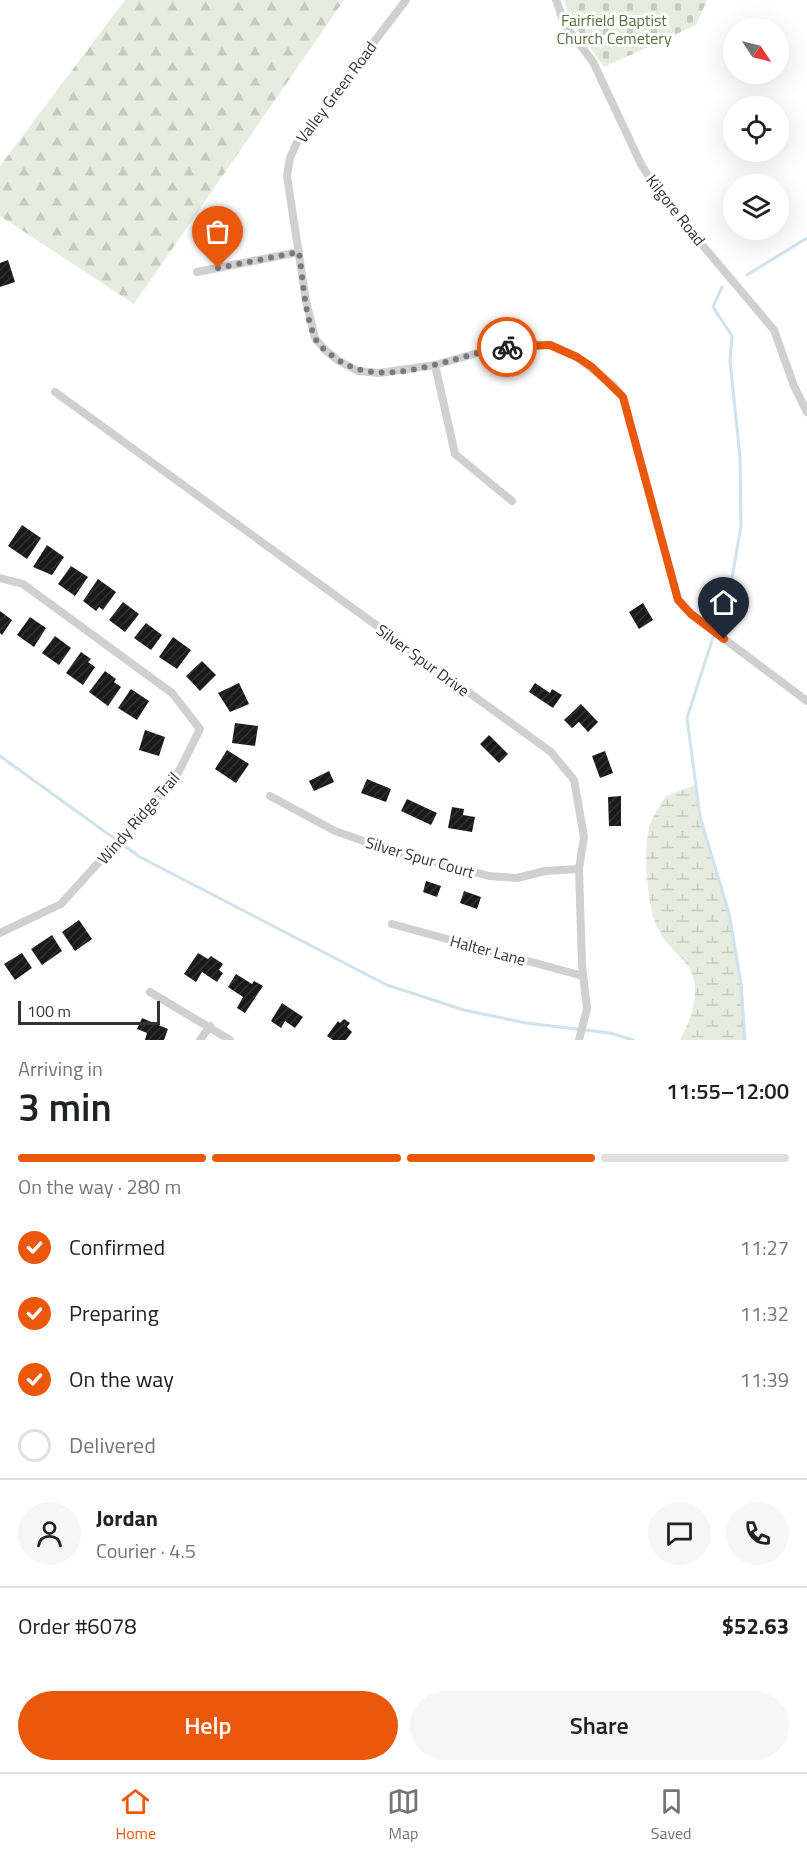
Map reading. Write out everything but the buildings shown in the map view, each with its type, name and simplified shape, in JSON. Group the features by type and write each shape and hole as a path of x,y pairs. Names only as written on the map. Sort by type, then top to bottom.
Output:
{"street":[{"name":"Valley Green Road","path":"406,0 296,144 290,158 287,176 315,338 324,350 358,371 379,373 435,365 495,348 522,344 550,345 577,357 613,385 623,397 678,600 691,614 807,701"},
{"name":"Kilgore Road","path":"556,0 565,25 593,62 641,164 661,196 774,330 794,386 807,412"},
{"path":"197,272 299,252"},
{"path":"435,365 454,454 512,501"},
{"name":"Silver Spur Drive","path":"55,392 551,752 574,780 584,837 579,869 583,976 587,1010 579,1040"},
{"name":"Windy Ridge Trail","path":"0,578 23,584 172,693 200,729 176,777 61,904 0,933"},
{"name":"Silver Spur Court","path":"270,796 335,831 392,851 489,876 517,878 544,871 579,869"},
{"name":"Halter Lane","path":"392,924 583,976"},
{"path":"150,992 230,1040"},
{"path":"200,1040 210,1026"}],"green space":[{"path":"125,0 344,0 134,304 0,216 0,166"},
{"name":"Fairfield Baptist Church Cemetery","path":"564,0 707,0 696,25 604,67 571,21"},
{"path":"695,785 736,944 745,1040 680,1040 692,1013 694,983 687,965 658,929 651,907 646,865 650,824 666,796"}],"waterway":[{"path":"747,275 807,238"},
{"path":"722,287 713,307 732,336 730,361 740,457 741,526 732,578 687,718 700,817 729,913 741,983 745,1040"},
{"path":"0,756 140,857 387,985 464,1010 526,1023 610,1033 633,1040"}],"way so far":[{"path":"218,268 299,252 306,301 315,338 324,350 358,371 379,373 435,365 495,348 507,347"}],"route":[{"path":"507,347 522,344 550,345 577,357 592,367 623,397 678,600 691,614 724,639"}]}
